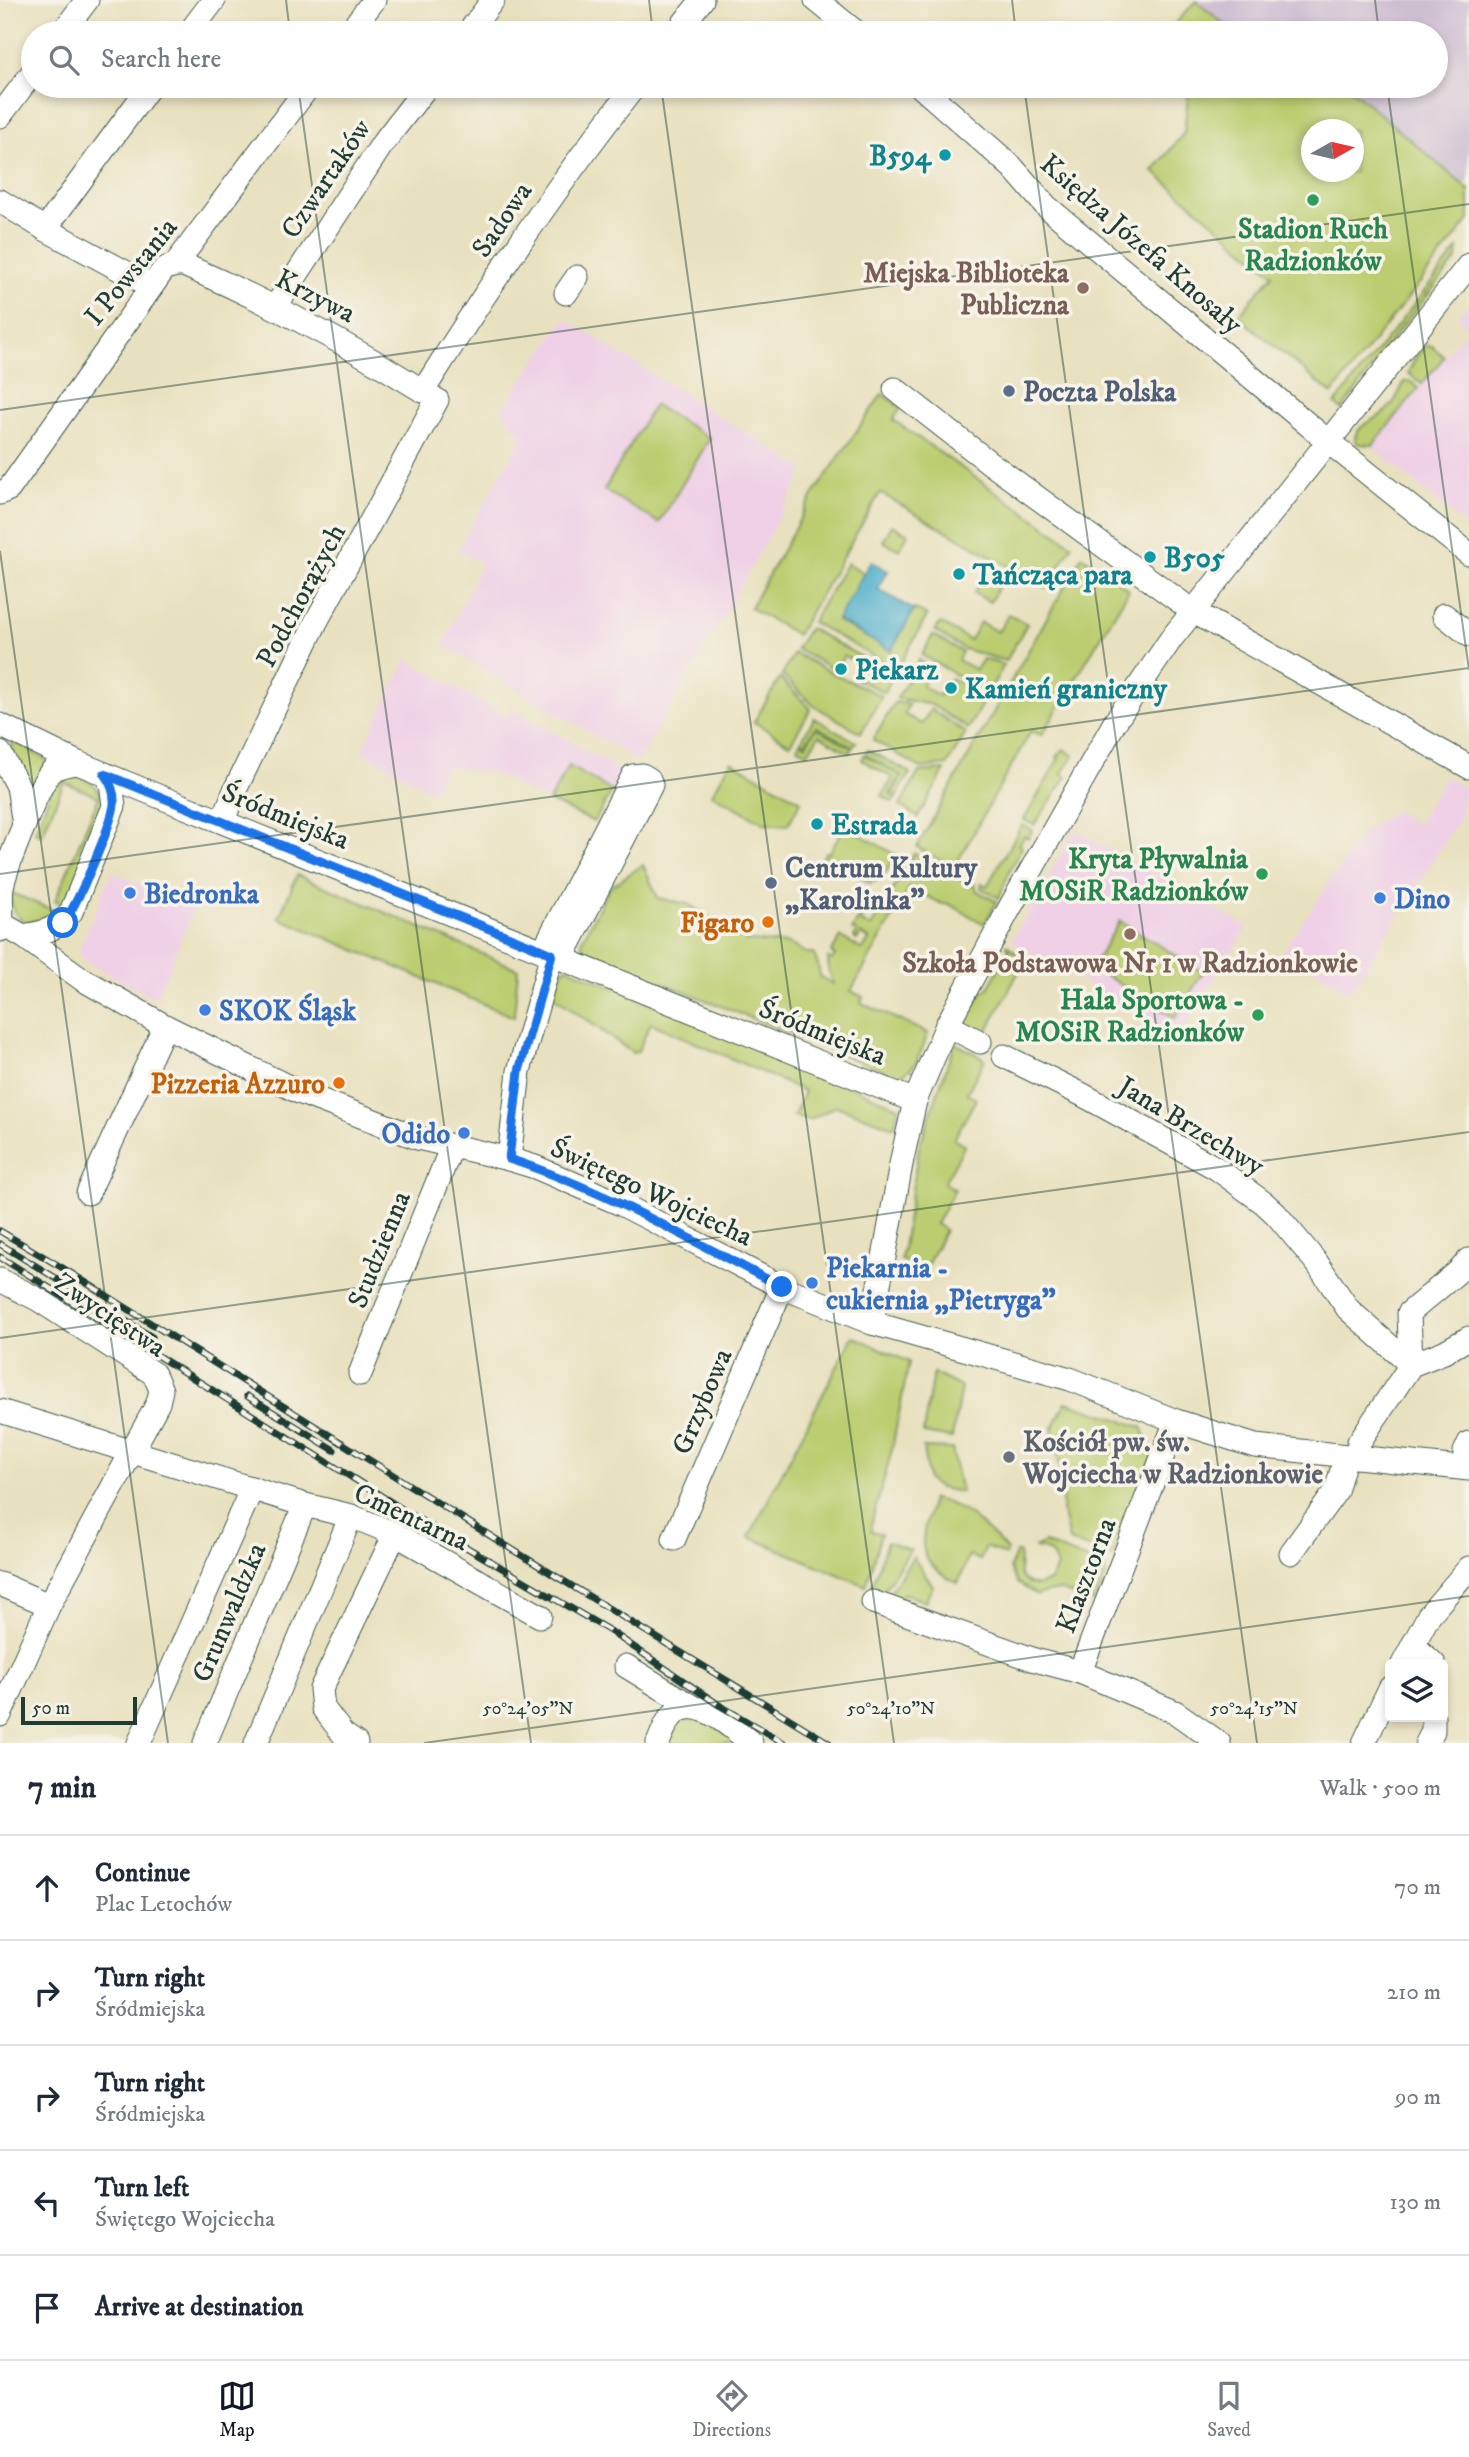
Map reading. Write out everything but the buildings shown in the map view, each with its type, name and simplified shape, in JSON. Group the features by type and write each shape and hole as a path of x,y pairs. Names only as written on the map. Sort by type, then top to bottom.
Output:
{"street":[{"path":"71,21 87,0"},
{"path":"198,21 214,0"},
{"path":"358,21 374,0"},
{"path":"477,21 493,0"},
{"path":"685,21 702,0"},
{"path":"816,0 841,21"},
{"path":"0,116 21,88"},
{"path":"45,229 141,98"},
{"name":"I Powstania","path":"0,493 9,489 151,286 164,269 175,265 300,98"},
{"name":"Czwartaków","path":"276,306 383,143 418,98"},
{"name":"Sadowa","path":"430,395 514,250 626,98"},
{"name":"Księdza Józefa Knosały","path":"934,98 1012,167 1046,206 1469,554"},
{"path":"0,201 45,229 151,286"},
{"name":"Krzywa","path":"175,265 184,265 276,306 354,348 430,395"},
{"path":"872,1323 915,1101 947,1025 1008,911 1115,722 1171,639 1469,265"},
{"path":"895,389 990,463 1194,612 1469,767"},
{"name":"Podchorążych","path":"223,821 240,779 316,622 430,395"},
{"path":"1444,615 1469,635"},
{"name":"Śródmiejska","path":"0,725 104,774 915,1101"},
{"path":"0,753 18,786 24,825"},
{"path":"1,926 2,885 24,825 52,771 64,765 78,763"},
{"path":"23,936 50,930 63,923 71,912 114,806 111,783 104,774"},
{"path":"509,1159 519,1071 553,954 633,776 642,775 649,779 651,785 553,954"},
{"name":"Świętego Wojciecha","path":"1,926 23,936 82,979 165,1026 299,1091 418,1138 535,1167 621,1204 782,1287 872,1323 1070,1379 1176,1422 1255,1446 1466,1469"},
{"path":"947,1025 980,1042"},
{"path":"88,1193 165,1026"},
{"name":"Jana Brzechwy","path":"1004,1056 1083,1095 1216,1168 1264,1203 1317,1263 1348,1309 1411,1365"},
{"name":"Studzienna","path":"360,1374 452,1146"},
{"path":"1411,1365 1409,1313 1469,1260"},
{"name":"Zwycięstwa","path":"0,1280 39,1300 154,1374 160,1390 158,1403 133,1451"},
{"name":"Grzybowa","path":"674,1539 782,1287"},
{"path":"1291,1553 1336,1491 1359,1442 1411,1365 1444,1352 1469,1338"},
{"name":"Cmentarna","path":"0,1411 305,1505 351,1516 395,1534 540,1616"},
{"name":"Klasztorna","path":"1080,1672 1176,1422"},
{"path":"1466,1469 1465,1452 1469,1443"},
{"path":"0,1715 49,1605 133,1451"},
{"path":"139,1743 252,1488"},
{"name":"Grunwaldzka","path":"205,1743 305,1505"},
{"path":"256,1743 351,1516"},
{"path":"356,1743 343,1734 323,1708 321,1689 395,1534"},
{"path":"1408,1655 1429,1615 1469,1568"},
{"path":"0,1584 49,1605"},
{"path":"873,1602 1035,1660 1080,1672 1175,1712 1219,1743"},
{"path":"626,1666 751,1743"},
{"path":"1364,1743 1385,1699"},
{"path":"657,1743 674,1713 696,1708"},
{"path":"1427,1743 1433,1731 1433,1722"}],"shaded area":[{"path":"1197,0 1469,0 1469,180 1464,185 1361,98 1448,98 1448,21 1221,21"},
{"path":"1469,303 1469,529 1371,446 1468,328 1457,317"},
{"path":"565,319 805,470 734,598 638,761 443,645 481,564 458,549 522,438 502,409"},
{"path":"407,659 507,717 512,709 623,772 594,822 490,772 445,766 433,792 361,751"},
{"path":"1445,776 1465,789 1461,816 1350,992 1283,950 1366,829 1395,811 1417,824"},
{"name":"Szkoła Podstawowa Nr 1 w Radzionkowie","path":"1075,830 1248,927 1178,1037 1011,941"},
{"path":"112,872 194,908 156,999 81,957 80,946"}],"green space":[{"path":"1196,1 1220,21 1177,21"},
{"name":"Stadion Ruch Radzionków","path":"1188,98 1361,98 1469,190 1469,220 1332,394 1238,316 1273,274 1153,171 1184,133"},
{"path":"1458,249 1457,259 1396,334 1342,410 1335,404"},
{"path":"1427,345 1444,357 1422,384 1408,373 1417,355"},
{"path":"1410,381 1419,388 1373,445 1355,441 1358,431 1386,411 1395,401 1404,382"},
{"path":"882,394 901,408 893,420 1072,545 1047,588 880,493 797,635 750,608 814,494"},
{"path":"654,405 710,438 659,523 604,490"},
{"path":"892,525 908,534 899,550 883,541"},
{"path":"1082,556 1129,590 1042,735 1031,731 954,868 917,847"},
{"path":"847,563 864,573 837,621 891,651 915,609 927,616 897,670 812,622"},
{"path":"983,577 999,586 990,602 974,593"},
{"path":"1009,614 1027,624 1006,661 964,649 935,631 940,623 970,640 980,622 998,632"},
{"path":"809,628 894,675 884,692 856,679 862,666 844,656 835,670 796,649"},
{"path":"933,635 962,652 958,660 976,670 983,659 1004,665 988,693 922,655"},
{"path":"794,653 882,696 861,733 813,705 782,675"},
{"path":"919,660 932,668 922,686 939,696 951,678 985,698 968,729 932,705 897,698"},
{"path":"780,678 811,709 790,744 754,722"},
{"path":"895,702 909,704 904,714 922,724 931,709 966,733 947,765 921,768 873,740"},
{"path":"814,718 856,742 853,747 816,726 805,743 801,741"},
{"path":"816,728 852,748 849,753 819,735 808,753 797,747 800,742 806,745"},
{"path":"17,743 49,761 31,789 9,752 13,744"},
{"path":"1064,749 1074,756 1062,773 1067,777 1034,825 1024,820 1059,758 1057,757"},
{"path":"868,750 910,773 897,796 892,793 902,776 865,754"},
{"path":"864,755 901,776 890,794 896,798 893,802 882,796 893,778 862,760"},
{"path":"731,761 801,801 788,825 764,823 712,794"},
{"path":"569,766 612,791 594,822 549,801"},
{"path":"945,770 918,817 900,806 919,772"},
{"path":"63,775 92,783 100,793 106,809 66,905 55,901 99,797 64,782 42,835 35,832 52,788"},
{"path":"1022,825 1032,830 1028,838 1024,836 1019,845 1022,847 999,898 981,888 982,883 987,886"},
{"path":"845,826 896,855 879,879 870,883 823,857 826,852 829,853"},
{"path":"914,853 973,886 975,884 977,891 997,902 984,924 949,904 942,904 910,887 851,991 863,997 861,1003 928,1033 914,1066 903,1074 896,1076 583,951 582,940 610,887 643,865 658,898 688,904 747,941 789,944 806,953 813,953 820,977 834,984 828,969 828,958 832,960 835,955 831,953 841,937 863,950 869,939 861,934 857,940 854,938 857,932 852,930 865,908 869,906 861,922 871,927"},
{"path":"297,875 518,969 514,1017 279,918"},
{"path":"9,892 60,913 41,920 26,921 15,913"},
{"path":"1120,921 1203,972 1175,1018 1092,967"},
{"path":"1007,945 1025,960 984,1037 964,1025 982,991 987,990 1009,951"},
{"path":"566,967 899,1107 894,1127 836,1106 810,1120 794,1116 804,1091 651,1023 638,1051 633,1053 556,998 553,994 555,986"},
{"path":"955,1043 985,1059 967,1093 976,1099 954,1139 965,1145 944,1183 955,1189 936,1224 945,1230 926,1267 901,1260 919,1147"},
{"path":"853,1336 909,1362 891,1454 871,1525 871,1531 881,1534 866,1586 749,1537"},
{"path":"933,1373 961,1387 952,1438 923,1433"},
{"path":"1066,1402 1142,1427 1154,1454 1112,1557 1069,1541 1062,1509 1063,1480 1052,1430"},
{"path":"923,1448 952,1449 961,1492 939,1488 928,1480"},
{"path":"932,1499 944,1501 974,1518 1007,1550 1005,1555 986,1547 980,1560 969,1556 958,1583 943,1575 927,1558 924,1548 923,1538"},
{"path":"887,1542 910,1550 882,1593 871,1588"},
{"path":"1044,1543 1104,1566 1106,1576 1094,1602 1058,1590 1037,1595 1017,1583 1010,1568 1016,1552 1020,1553 1019,1570 1025,1581 1037,1586 1050,1581 1057,1567 1054,1559 1046,1551 1034,1548"},
{"path":"913,1557 933,1586 925,1602 904,1593 900,1600 888,1595"},
{"path":"696,1711 738,1743 666,1743 675,1721"}],"water":[{"path":"871,561 888,571 878,589 914,610 891,651 837,620"}],"railway":[{"path":"0,1231 829,1743"},
{"path":"0,1244 152,1337"},
{"path":"0,1257 418,1519 610,1631 719,1705 784,1743"},
{"path":"247,1396 334,1450"}],"place":[{"name":"B594","path":"945,155"},
{"name":"Stadion Ruch Radzionków","path":"1313,200"},
{"name":"Miejska Biblioteka Publiczna","path":"1083,288"},
{"name":"Poczta Polska","path":"1009,391"},
{"name":"B505","path":"1150,557"},
{"name":"Tańcząca para","path":"959,574"},
{"name":"Piekarz","path":"841,669"},
{"name":"Kamień graniczny","path":"951,688"},
{"name":"Estrada","path":"817,824"},
{"name":"Kryta Pływalnia MOSiR Radzionków","path":"1262,874"},
{"name":"Centrum Kultury „Karolinka”","path":"771,883"},
{"name":"Biedronka","path":"130,893"},
{"name":"Dino","path":"1380,898"},
{"name":"Figaro","path":"768,922"},
{"name":"Szkoła Podstawowa Nr 1 w Radzionkowie","path":"1130,934"},
{"name":"SKOK Śląsk","path":"205,1010"},
{"name":"Hala Sportowa - MOSiR Radzionków","path":"1258,1015"},
{"name":"Pizzeria Azzuro","path":"339,1083"},
{"name":"Odido","path":"464,1133"},
{"name":"Piekarnia - cukiernia „Pietryga”","path":"812,1283"},
{"name":"Kościół pw. św. Wojciecha w Radzionkowie","path":"1009,1457"}],"route":[{"path":"63,923 75,904 114,806 111,783 104,774 552,954 519,1071 509,1159 535,1167 621,1204 782,1287"}]}
